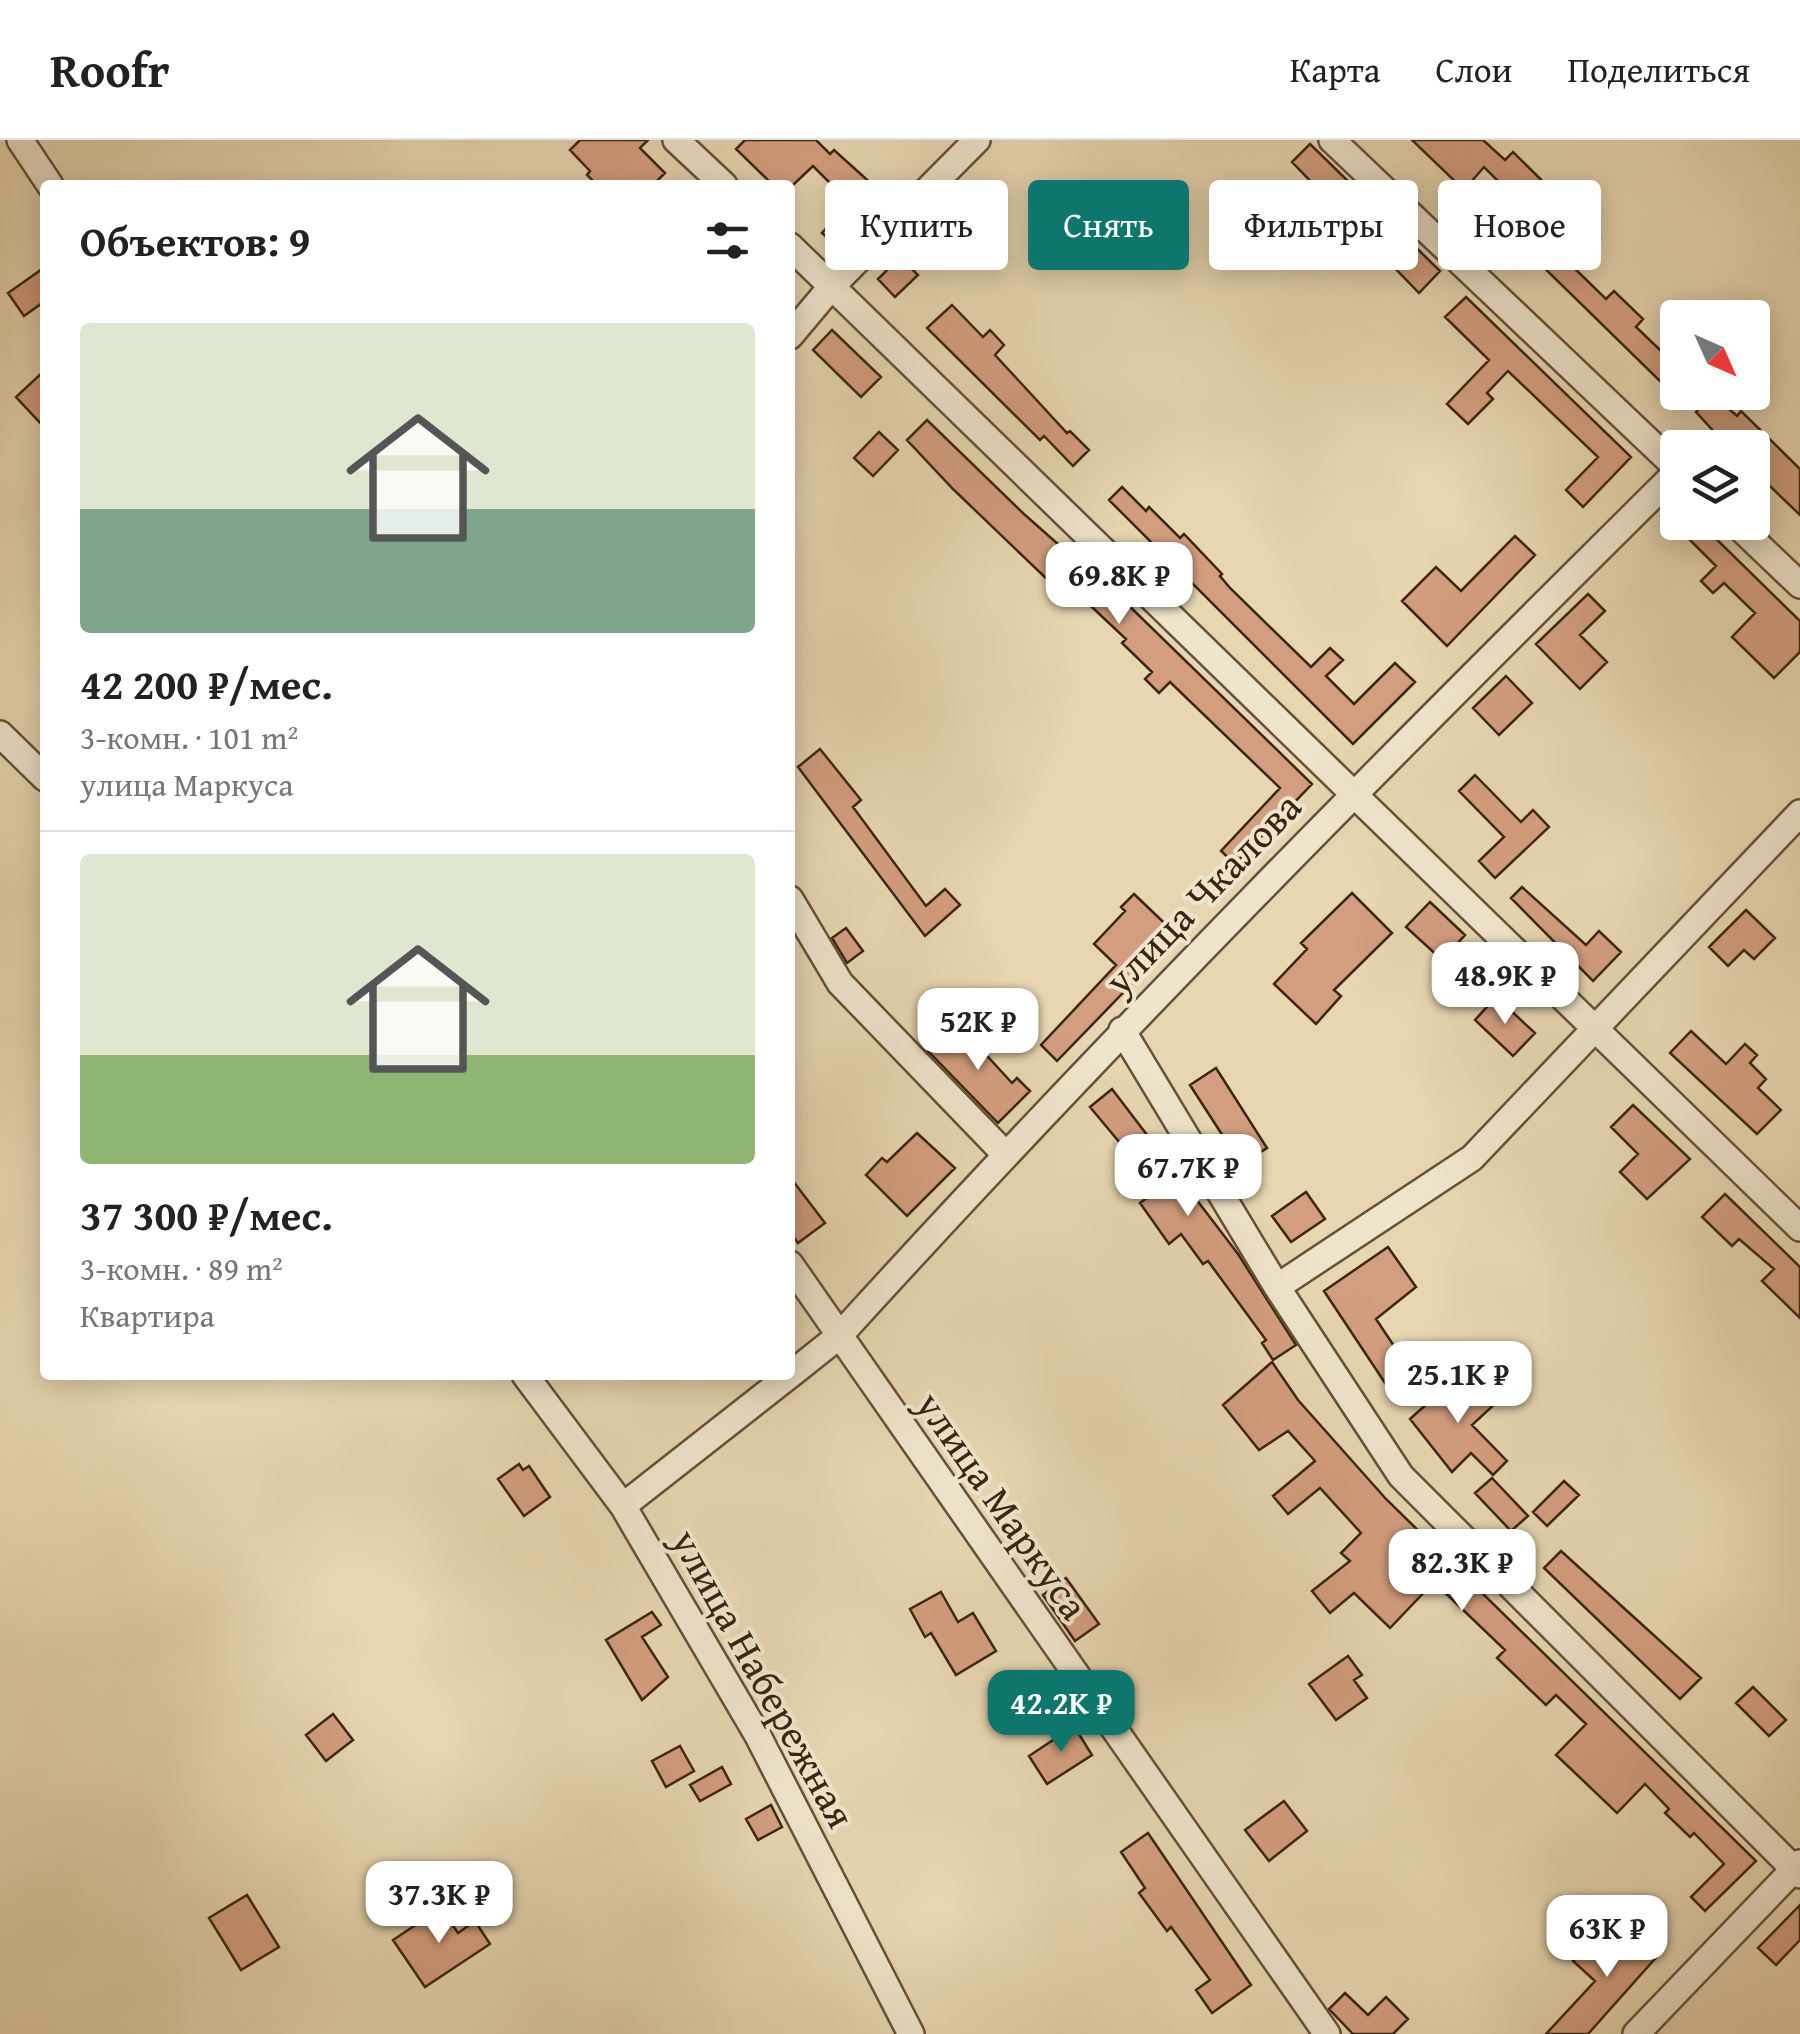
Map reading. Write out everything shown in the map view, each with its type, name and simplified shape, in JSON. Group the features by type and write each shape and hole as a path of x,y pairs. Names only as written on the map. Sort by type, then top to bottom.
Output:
{"street":[{"path":"20,140 47,180"},
{"path":"676,140 719,180"},
{"path":"795,330 832,286 977,140"},
{"path":"1332,140 1660,453"},
{"path":"795,251 1800,1228"},
{"name":"улица Чкалова","path":"795,1371 840,1336 1005,1154 1350,794 1660,488"},
{"path":"1753,540 1800,586"},
{"path":"0,734 40,773"},
{"path":"1277,1287 1472,1158 1800,813"},
{"path":"795,907 840,983 1005,1154"},
{"path":"1122,1030 1277,1287 1401,1476 1798,1869 1636,2034"},
{"name":"улица Маркуса","path":"795,1271 1327,2034"},
{"name":"улица Набережная","path":"529,1380 622,1506 758,1736 911,2034"},
{"name":"улица Чкалова","path":"622,1506 784,1380"}],"building":[{"path":"580,140 648,140 640,148 665,173 658,180 592,180 587,175 590,171 570,150"},
{"path":"745,140 816,140 830,154 834,150 867,180 827,180 813,166 795,183 795,180 768,180 736,149"},
{"path":"1412,140 1483,140 1505,160 1513,152 1541,180 1497,180 1484,167 1473,180 1454,180"},
{"path":"1310,144 1347,180 1309,180 1292,162"},
{"path":"1418,250 1440,271 1419,293 1397,270 1418,270"},
{"path":"887,270 913,270 918,275 895,297 878,279"},
{"path":"1546,270 1576,270 1606,299 1614,291 1643,319 1636,327 1660,350 1660,381"},
{"path":"40,271 40,305 24,316 8,293"},
{"path":"1466,297 1631,457 1583,507 1566,490 1598,457 1508,371 1487,393 1493,399 1468,424 1447,404 1489,360 1445,317"},
{"path":"952,305 983,337 990,330 1004,345 995,355 1067,433 1070,431 1089,450 1073,466 1044,436 1040,440 927,328"},
{"path":"832,330 881,377 861,397 813,350"},
{"path":"40,375 40,423 16,397"},
{"path":"1730,410 1737,416 1741,411 1760,430 1712,430 1696,412"},
{"path":"927,420 1024,514 1077,561 1080,558 1312,784 1235,864 1221,851 1280,788 1170,682 1159,693 1145,679 1152,672 1122,643 1126,639 1059,576 1052,584 953,489 907,440"},
{"path":"879,432 898,450 873,476 854,458"},
{"path":"1770,440 1800,469 1800,515 1770,486"},
{"path":"1122,487 1180,538 1184,534 1230,588 1311,667 1330,648 1343,660 1326,676 1354,704 1395,663 1415,682 1353,744 1109,500"},
{"path":"1515,536 1535,555 1447,646 1402,601 1436,567 1461,591"},
{"path":"1690,540 1717,540 1800,621 1800,652 1774,678 1732,637 1755,613 1724,583 1713,593 1701,581 1716,566"},
{"path":"1588,594 1605,611 1580,635 1607,662 1580,689 1536,644"},
{"path":"1506,676 1532,703 1499,735 1473,708"},
{"path":"820,749 861,800 853,807 926,906 945,889 960,905 925,936 798,767"},
{"path":"1475,775 1521,822 1533,810 1549,827 1495,878 1479,861 1504,837 1459,791"},
{"path":"1522,887 1586,945 1599,931 1621,952 1593,981 1511,898"},
{"path":"1352,893 1392,933 1334,990 1341,996 1316,1024 1274,984 1307,949 1301,943"},
{"path":"1134,894 1178,936 1057,1061 1041,1045 1116,965 1094,944 1125,911 1121,907"},
{"path":"1430,902 1465,935 1442,960 1406,927"},
{"path":"1746,910 1775,938 1754,959 1744,950 1728,966 1709,947"},
{"path":"846,928 863,951 847,963 832,938"},
{"path":"1496,997 1535,1033 1513,1056 1475,1020"},
{"path":"956,1022 1012,1083 1017,1078 1030,1091 998,1123 928,1051"},
{"path":"1691,1031 1726,1064 1745,1044 1757,1055 1750,1063 1766,1079 1758,1088 1781,1110 1757,1134 1670,1053"},
{"path":"1216,1068 1267,1148 1241,1164 1190,1085"},
{"path":"1112,1089 1238,1254 1296,1345 1273,1360 1262,1343 1266,1340 1208,1261 1203,1264 1181,1234 1169,1244 1140,1203 1148,1197 1116,1156 1125,1149 1090,1107"},
{"path":"1633,1105 1690,1159 1647,1199 1620,1172 1638,1154 1611,1127"},
{"path":"917,1133 955,1168 907,1216 866,1175 882,1158 887,1162"},
{"path":"795,1184 825,1223 798,1243 795,1239"},
{"path":"1306,1192 1325,1219 1291,1242 1272,1216"},
{"path":"1725,1194 1800,1267 1800,1318 1762,1281 1774,1269 1739,1239 1732,1246 1702,1217"},
{"path":"1388,1247 1416,1287 1376,1319 1414,1376 1391,1392 1324,1291"},
{"path":"1272,1362 1298,1400 1386,1499 1756,1861 1705,1911 1691,1897 1724,1864 1694,1833 1690,1837 1665,1813 1669,1809 1645,1784 1617,1813 1556,1755 1586,1724 1556,1695 1546,1705 1497,1658 1505,1650 1434,1582 1390,1628 1354,1593 1330,1613 1312,1591 1350,1561 1341,1553 1361,1533 1320,1488 1288,1514 1273,1496 1315,1461 1288,1431 1259,1450 1223,1405"},
{"path":"1458,1376 1473,1394 1483,1385 1497,1402 1472,1425 1507,1461 1493,1475 1471,1453 1452,1472 1410,1419"},
{"path":"519,1464 523,1470 529,1466 550,1497 524,1516 498,1479"},
{"path":"1492,1478 1528,1516 1511,1531 1475,1493"},
{"path":"1564,1481 1579,1495 1547,1526 1533,1512"},
{"path":"1561,1551 1701,1678 1680,1699 1544,1568"},
{"path":"1066,1578 1099,1624 1075,1641 1043,1595"},
{"path":"941,1592 958,1622 973,1613 996,1651 956,1675 931,1633 925,1637 910,1609"},
{"path":"652,1612 661,1625 642,1637 668,1677 642,1700 606,1640"},
{"path":"1348,1656 1362,1675 1354,1680 1367,1698 1336,1720 1309,1684"},
{"path":"1753,1687 1786,1720 1769,1736 1736,1703"},
{"path":"333,1714 353,1740 326,1761 306,1735"},
{"path":"1074,1726 1092,1755 1047,1784 1029,1756"},
{"path":"680,1746 694,1771 666,1787 652,1761"},
{"path":"722,1767 731,1784 700,1801 690,1785"},
{"path":"1284,1801 1307,1831 1269,1861 1245,1830"},
{"path":"771,1805 782,1827 758,1840 746,1819"},
{"path":"1148,1833 1251,1985 1212,2013 1196,1990 1210,1980 1171,1927 1167,1931 1139,1893 1145,1888 1121,1852"},
{"path":"247,1895 279,1947 241,1970 209,1918"},
{"path":"1800,1905 1800,1940 1776,1965 1758,1948"},
{"path":"441,1908 458,1933 475,1921 490,1944 425,1987 393,1940"},
{"path":"1628,1923 1660,1953 1588,2034 1546,2034 1595,1981 1573,1961 1588,1946 1598,1955"},
{"path":"1345,1993 1368,2015 1386,1997 1408,2019 1393,2034 1353,2034 1329,2009"}]}
